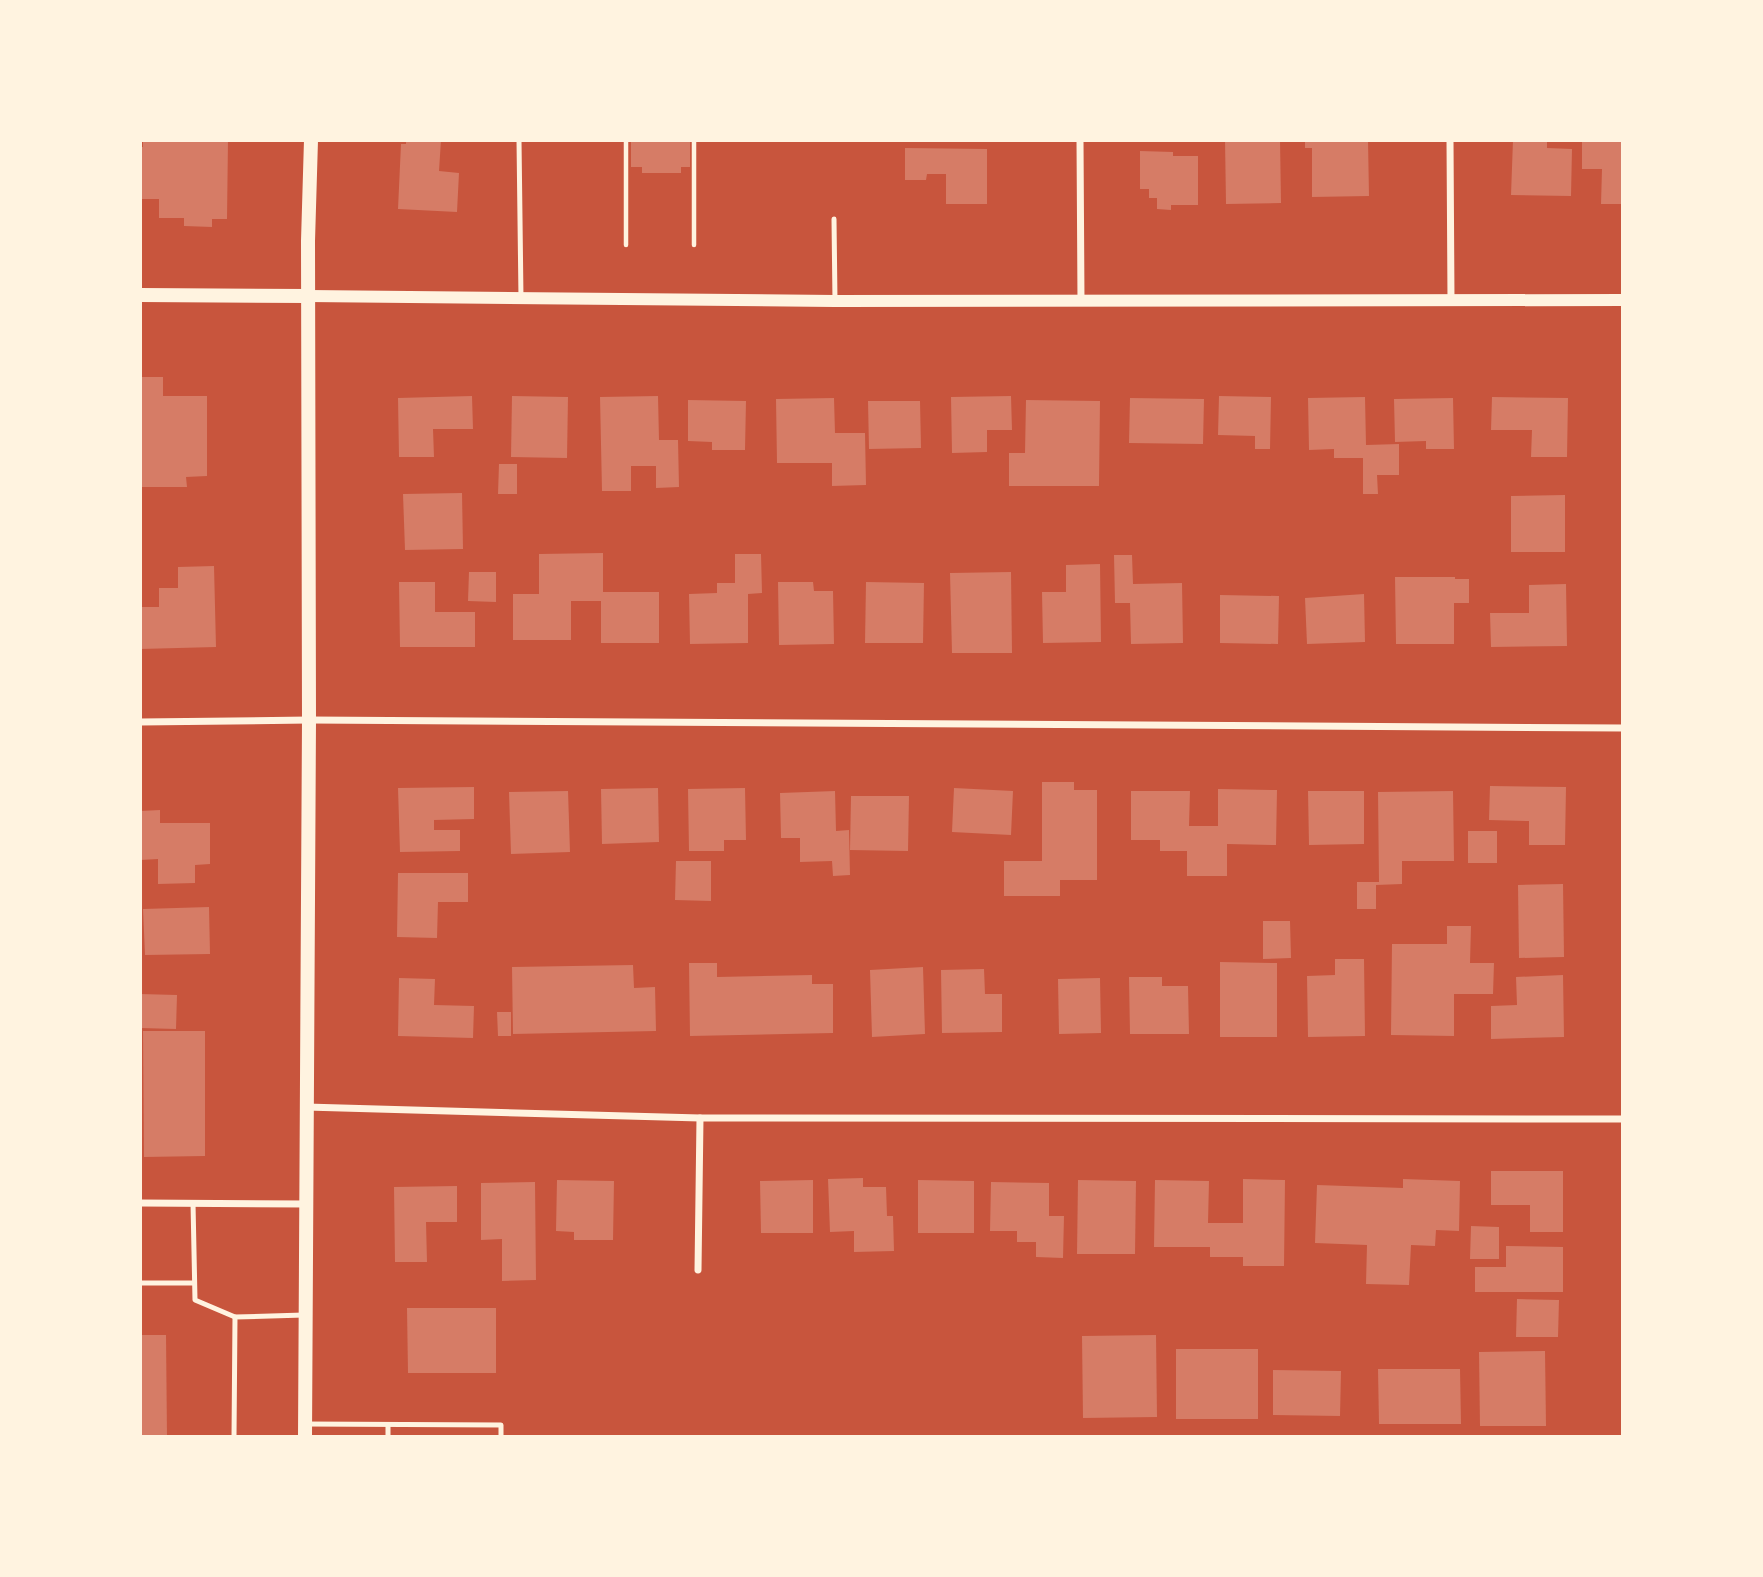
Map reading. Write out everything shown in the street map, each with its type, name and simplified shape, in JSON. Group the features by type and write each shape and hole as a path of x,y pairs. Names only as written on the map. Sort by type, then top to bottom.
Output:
{"main road":[{"path":"305,1430 311,140"},
{"path":"140,295 309,296"}],"street":[{"path":"1080,140 1081,301"},
{"path":"1450,140 1451,300"},
{"path":"309,296 835,301 1623,300"},
{"path":"140,722 309,720 1623,728"},
{"path":"305,1107 700,1118 1623,1119"},
{"path":"698,1270 700,1118"},
{"path":"140,1203 306,1204"}],"lane":[{"path":"519,140 521,299"},
{"path":"834,219 835,301"},
{"path":"193,1203 195,1300 234,1317 306,1315"},
{"path":"140,1283 194,1283"},
{"path":"233,1437 234,1317"},
{"path":"305,1430 388,1425 501,1425 500,1437"},
{"path":"388,1425 388,1437"}],"path":[{"path":"626,140 626,245"},
{"path":"694,140 694,245"}],"building":[{"path":"143,140 228,140 227,219 212,219 212,227 184,226 184,218 159,218 159,199 140,199 140,147 143,147"},
{"path":"406,140 441,140 439,171 459,173 457,212 398,209 401,144 406,144"},
{"path":"631,140 690,140 690,167 681,167 681,173 642,173 642,167 631,167"},
{"path":"1225,140 1280,140 1281,203 1226,204"},
{"path":"1305,140 1368,140 1369,196 1312,197 1312,148 1305,148"},
{"path":"1513,140 1547,140 1547,148 1572,149 1571,196 1511,195"},
{"path":"1582,140 1623,142 1623,204 1601,204 1602,169 1582,169"},
{"path":"905,148 987,149 987,204 946,204 946,174 927,174 926,180 905,180"},
{"path":"1140,151 1173,152 1173,156 1198,156 1198,205 1171,205 1171,210 1157,209 1157,198 1149,198 1149,189 1140,189"},
{"path":"140,377 163,377 163,396 207,396 207,476 186,477 187,487 142,487"},
{"path":"472,396 473,429 433,429 434,457 399,457 398,398"},
{"path":"512,396 568,397 567,458 511,457"},
{"path":"658,396 659,440 678,440 679,487 656,488 656,466 631,466 631,491 602,491 600,397"},
{"path":"1011,396 1012,430 987,430 987,452 952,453 951,397"},
{"path":"1219,396 1271,397 1270,449 1255,449 1255,436 1218,435"},
{"path":"1365,397 1366,445 1399,444 1399,475 1377,475 1378,494 1363,494 1363,458 1334,458 1334,449 1309,450 1308,398"},
{"path":"1492,397 1568,398 1567,457 1531,457 1532,430 1491,430"},
{"path":"834,398 835,433 865,433 866,485 832,486 832,463 777,463 776,399"},
{"path":"1130,398 1204,399 1203,444 1129,443"},
{"path":"1453,398 1454,449 1426,449 1426,441 1395,442 1394,399"},
{"path":"688,400 746,401 745,450 712,450 712,442 688,441"},
{"path":"1026,400 1100,401 1099,486 1009,486 1009,453 1025,453"},
{"path":"868,401 920,401 921,448 869,449"},
{"path":"499,464 517,464 517,494 498,494"},
{"path":"462,493 463,549 405,550 403,494"},
{"path":"1565,495 1565,552 1511,552 1511,496"},
{"path":"603,553 603,592 659,592 659,643 601,643 601,601 571,601 571,640 513,640 513,594 539,594 539,554"},
{"path":"735,554 761,554 762,593 748,594 748,643 690,644 689,594 717,593 717,583 735,583"},
{"path":"1114,555 1132,555 1133,584 1182,583 1183,643 1131,644 1130,603 1115,603"},
{"path":"1100,564 1101,642 1043,643 1042,592 1066,592 1066,565"},
{"path":"214,566 216,647 140,649 140,607 159,607 159,588 178,588 178,567"},
{"path":"469,572 496,572 496,602 468,601"},
{"path":"1011,572 1012,653 952,653 950,573"},
{"path":"1395,577 1469,579 1469,603 1454,603 1454,644 1396,644"},
{"path":"399,582 435,582 435,612 475,612 475,647 400,647"},
{"path":"778,582 813,582 814,591 833,591 834,644 779,645"},
{"path":"866,582 924,583 923,643 865,643"},
{"path":"1566,584 1567,646 1491,647 1490,613 1529,613 1529,585"},
{"path":"1364,594 1365,642 1307,644 1305,598"},
{"path":"1220,595 1279,596 1278,644 1220,643"},
{"path":"1042,782 1074,782 1074,790 1097,790 1097,880 1060,880 1060,896 1004,896 1004,861 1042,861"},
{"path":"1490,786 1566,787 1565,845 1529,845 1529,821 1489,820"},
{"path":"474,787 474,819 434,820 434,830 460,830 460,851 400,852 398,788"},
{"path":"658,788 659,842 602,844 601,789"},
{"path":"745,788 746,840 724,840 724,851 689,851 688,789"},
{"path":"954,788 1013,791 1011,835 952,832"},
{"path":"1218,789 1277,790 1276,845 1227,844 1227,876 1187,876 1187,851 1160,851 1160,840 1131,840 1131,791 1190,791 1189,826 1218,826"},
{"path":"568,791 570,852 511,854 509,792"},
{"path":"835,791 836,831 849,830 850,875 833,876 832,861 800,862 800,838 781,838 780,793"},
{"path":"1308,791 1364,791 1364,844 1309,845"},
{"path":"1453,791 1454,861 1402,861 1402,884 1376,885 1376,909 1357,909 1357,882 1379,882 1378,792"},
{"path":"851,796 909,796 908,851 850,850"},
{"path":"160,810 160,823 210,823 210,864 195,865 195,883 158,884 158,859 140,860 140,811"},
{"path":"1468,831 1497,831 1497,863 1468,863"},
{"path":"676,861 711,861 711,901 675,900"},
{"path":"398,873 468,873 468,902 438,902 437,938 397,937"},
{"path":"1563,884 1564,957 1519,958 1518,885"},
{"path":"209,907 210,954 145,955 143,909"},
{"path":"1263,921 1290,921 1291,958 1263,959"},
{"path":"1447,926 1471,926 1470,963 1494,963 1493,994 1454,994 1454,1036 1391,1035 1392,944 1447,944"},
{"path":"1335,959 1364,959 1365,1036 1308,1037 1307,976 1335,975"},
{"path":"1220,962 1277,963 1277,1037 1220,1037"},
{"path":"689,963 717,963 717,977 812,975 812,984 833,984 833,1033 690,1036"},
{"path":"633,965 634,988 655,987 656,1031 513,1034 512,967"},
{"path":"923,967 925,1034 872,1037 870,970"},
{"path":"984,969 985,994 1002,994 1002,1032 942,1033 941,970"},
{"path":"1563,975 1564,1037 1491,1039 1491,1006 1517,1005 1516,977"},
{"path":"1129,977 1162,977 1162,986 1188,986 1189,1034 1130,1034"},
{"path":"399,978 435,979 434,1005 474,1006 473,1038 398,1036"},
{"path":"1100,978 1101,1033 1059,1034 1058,979"},
{"path":"140,994 177,995 176,1029 140,1028"},
{"path":"497,1012 511,1012 511,1036 498,1036"},
{"path":"143,1031 205,1031 205,1156 144,1157"},
{"path":"1491,1171 1563,1171 1563,1232 1530,1232 1530,1205 1491,1205"},
{"path":"863,1178 863,1187 886,1187 887,1216 893,1216 894,1251 854,1252 854,1231 830,1232 828,1179"},
{"path":"1243,1179 1285,1180 1284,1266 1243,1266 1243,1257 1210,1257 1210,1247 1154,1247 1155,1180 1209,1181 1208,1223 1243,1223"},
{"path":"1403,1179 1460,1181 1459,1231 1436,1230 1435,1246 1411,1245 1409,1285 1366,1284 1367,1245 1315,1243 1317,1185 1403,1188"},
{"path":"557,1180 614,1181 613,1240 574,1240 574,1232 556,1231"},
{"path":"813,1180 813,1233 761,1233 760,1181"},
{"path":"918,1180 974,1181 974,1233 918,1233"},
{"path":"1078,1180 1136,1181 1135,1254 1077,1254"},
{"path":"535,1182 536,1280 502,1281 502,1239 481,1240 481,1183"},
{"path":"991,1182 1049,1183 1049,1216 1064,1216 1063,1258 1036,1257 1036,1242 1017,1242 1017,1231 990,1231"},
{"path":"457,1186 457,1222 426,1222 427,1262 395,1262 394,1187"},
{"path":"1471,1226 1499,1227 1499,1259 1470,1259"},
{"path":"1506,1246 1563,1247 1563,1292 1475,1292 1475,1267 1506,1267"},
{"path":"1517,1299 1559,1300 1558,1337 1516,1337"},
{"path":"407,1308 496,1308 496,1373 408,1373"},
{"path":"140,1335 166,1335 167,1437 140,1437"},
{"path":"1156,1335 1157,1417 1083,1418 1082,1336"},
{"path":"1176,1349 1258,1349 1258,1419 1176,1419"},
{"path":"1545,1351 1546,1426 1480,1426 1479,1352"},
{"path":"1378,1369 1460,1369 1461,1424 1379,1424"},
{"path":"1273,1370 1341,1371 1340,1416 1273,1415"}]}
